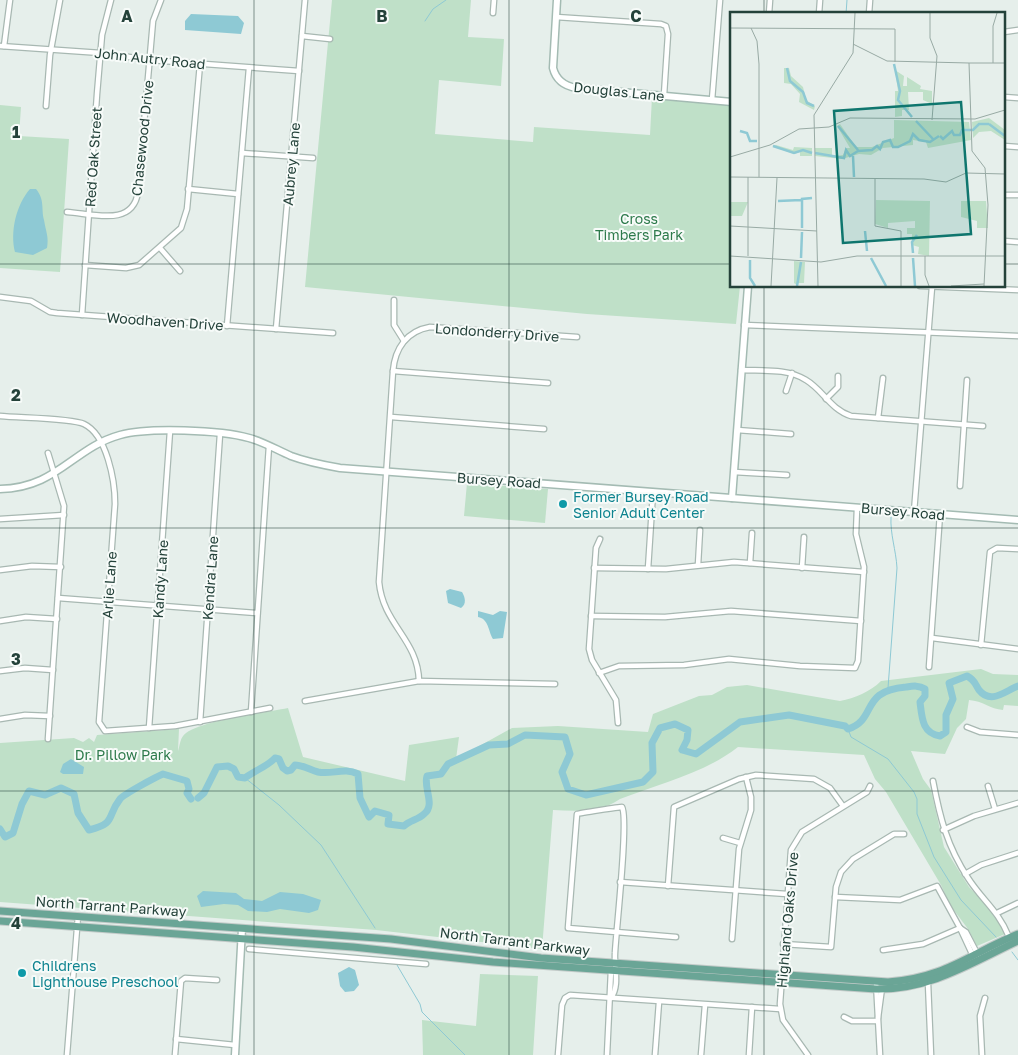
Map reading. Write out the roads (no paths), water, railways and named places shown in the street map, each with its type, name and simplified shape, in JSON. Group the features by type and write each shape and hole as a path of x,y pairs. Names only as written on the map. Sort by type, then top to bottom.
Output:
{"main road":[{"name":"North Tarrant Parkway","path":"0,911 391,939 614,969"},
{"name":"North Tarrant Parkway","path":"0,921 300,943 493,962 879,986 928,984 1018,941"},
{"path":"152,932 153,922"},
{"name":"North Tarrant Parkway","path":"879,986 924,978 977,959 1009,937 1018,934"}],"street":[{"path":"2,46 10,0"},
{"path":"46,106 52,49 60,0"},
{"name":"Red Oak Street","path":"82,315 101,53 104,22 111,0"},
{"name":"Chasewood Drive","path":"67,212 120,215 132,210 137,200 153,21 161,0"},
{"name":"Aubrey Lane","path":"276,329 305,0"},
{"path":"493,13 494,0"},
{"name":"Douglas Lane","path":"557,0 553,68 562,82 576,88 730,102"},
{"path":"712,100 720,0"},
{"path":"556,16 661,24 666,26 668,34 664,95"},
{"path":"302,36 330,38"},
{"name":"John Autry Road","path":"2,46 101,53 150,60 299,71"},
{"path":"85,265 133,267 144,262 178,233 184,223 200,64"},
{"path":"227,326 249,68"},
{"path":"242,153 313,158"},
{"path":"188,189 238,194"},
{"path":"160,248 180,271"},
{"path":"732,498 748,288"},
{"path":"914,512 932,288"},
{"path":"961,288 1018,290"},
{"name":"Woodhaven Drive","path":"0,297 31,301 50,312 334,333"},
{"path":"394,300 394,325 404,341 398,350 393,370 388,472 379,572 380,590 388,616 413,652 418,666 419,681"},
{"path":"744,326 1018,336"},
{"name":"Londonderry Drive","path":"404,341 416,332 430,327 577,338"},
{"path":"393,370 548,383"},
{"path":"741,370 792,373 811,384 844,413 878,418 983,426"},
{"path":"786,391 792,373"},
{"path":"826,399 838,387 838,376"},
{"path":"878,418 883,378"},
{"path":"960,486 967,380"},
{"path":"0,416 78,422 89,428 100,443"},
{"path":"391,417 544,429"},
{"path":"737,430 791,434"},
{"name":"Bursey Road","path":"0,489 23,486 55,474 100,443 138,431 170,431 240,436 317,464 388,472 1018,520"},
{"name":"Kandy Lane","path":"149,728 170,431"},
{"name":"Kendra Lane","path":"200,722 220,434"},
{"name":"Arlie Lane","path":"100,443 112,472 115,494 99,722 105,731 149,728"},
{"path":"251,712 270,446"},
{"path":"48,453 50,465 63,498 64,515 48,739"},
{"path":"734,472 787,476"},
{"path":"648,569 654,492"},
{"path":"598,673 619,666 684,664 729,659 800,666 855,668 861,621 864,572 863,556 856,534 858,508"},
{"path":"929,667 940,514"},
{"path":"0,519 64,515"},
{"path":"698,565 700,530"},
{"path":"750,563 752,533"},
{"path":"802,568 804,538"},
{"path":"600,539 596,548 589,649 598,673 616,700 618,723"},
{"path":"981,645 989,556 992,550 997,548 1018,549"},
{"path":"594,568 648,569 750,563 864,572"},
{"path":"0,570 32,566 60,567"},
{"path":"58,598 258,613"},
{"path":"590,616 665,617 731,610 861,621"},
{"path":"0,621 26,617 57,619"},
{"path":"932,638 1018,649"},
{"path":"0,671 25,668 53,670"},
{"path":"305,701 419,681 555,684"},
{"path":"149,728 200,722 270,708"},
{"path":"0,718 34,715 50,716"},
{"path":"967,728 980,732 1018,735"},
{"path":"668,886 674,807 746,776 764,775 814,779 830,788 843,806"},
{"path":"732,939 740,843 751,810 751,797 746,776"},
{"path":"933,781 943,830 966,874 997,913 1009,937"},
{"name":"Highland Oaks Drive","path":"808,1055 783,1020 780,1009 790,858 796,840 809,827 868,792 870,786"},
{"path":"988,786 995,809"},
{"path":"943,830 995,809 1018,803"},
{"path":"607,1055 611,998 614,991 616,932 624,816 622,807 577,814 568,928 616,932 676,937"},
{"path":"783,944 831,947 838,879 848,863 894,834 904,834"},
{"path":"723,838 740,843"},
{"path":"966,874 981,865 1018,853"},
{"path":"620,882 787,894"},
{"path":"835,896 900,900 937,886 960,928 966,932 977,959"},
{"path":"997,913 1018,903"},
{"path":"67,1055 78,916"},
{"path":"883,950 923,944 960,928"},
{"path":"235,1055 242,929"},
{"path":"300,943 300,953"},
{"path":"249,949 426,964"},
{"path":"175,1055 180,984 183,978 217,980"},
{"path":"928,984 931,1055"},
{"path":"879,986 877,1021 880,1055"},
{"path":"558,1055 560,1015 565,998 570,995 780,1009"},
{"path":"982,1055 980,1016 985,998"},
{"path":"655,1055 659,1002"},
{"path":"701,1055 705,1005"},
{"path":"749,1055 752,1007"},
{"path":"844,1017 852,1021 877,1021"},
{"path":"176,1039 235,1045"}],"water":[{"path":"191,14 238,16 244,23 241,34 185,30 185,21"},
{"path":"30,189 36,189 41,197 48,241 47,248 33,255 15,252 13,236 15,219 25,195"},
{"path":"450,589 462,592 465,602 461,608 448,603 446,591"},
{"path":"478,611 493,615 500,611 507,612 503,638 493,639 484,620 478,617"},
{"path":"71,759 84,767 83,774 63,774 60,772 63,764"},
{"path":"203,891 236,893 244,899 262,901 280,892 303,894 321,900 318,910 309,913 280,909 267,912 248,911 238,905 224,904 201,907 197,896"},
{"path":"349,967 355,970 359,985 354,991 345,992 340,986 338,973"}],"waterway":[{"path":"425,21 433,9 446,0"},
{"path":"846,12 847,0"},
{"path":"888,688 897,568 891,530 891,517"},
{"path":"198,798 204,793 217,767 228,766 234,769 238,777 245,778 269,764 275,758 279,759 283,768 287,771 291,770 295,765 318,772 348,771 358,774 360,798 369,817 375,811 389,815 388,824 404,826 422,816 429,806 427,776 441,774 448,764 489,745 508,744 525,735 565,737 570,754 562,772 568,789 586,795 643,782 653,772 652,743 660,728 675,724 688,730 687,740 682,750 696,754 740,722 789,715 845,726 848,729 863,719 875,699 881,694 891,690 916,686 925,689 925,696 920,702 924,724 930,732 940,736 946,732 946,715 953,699 949,683 967,676 979,690 993,697 1018,686"},
{"path":"848,729 851,737 888,759 914,792 917,799 917,814 934,857 961,900 996,937"},
{"path":"0,829 5,837 13,833 22,804 29,791 45,795 61,788 74,794 78,813 89,830 104,825 110,819 120,799 163,774 187,781 189,789 187,793 191,799"},
{"path":"245,778 279,805 321,845 375,928"},
{"path":"1012,952 1018,960"},
{"path":"397,965 420,1004 422,1012 465,1055"}],"place":[{"name":"Former Bursey Road Senior Adult Center","path":"563,504"},
{"name":"Childrens Lighthouse Preschool","path":"22,973"}],"park label":[{"name":"Cross Timbers Park","path":"639,226"},
{"name":"Dr. Pillow Park","path":"123,754"}]}
